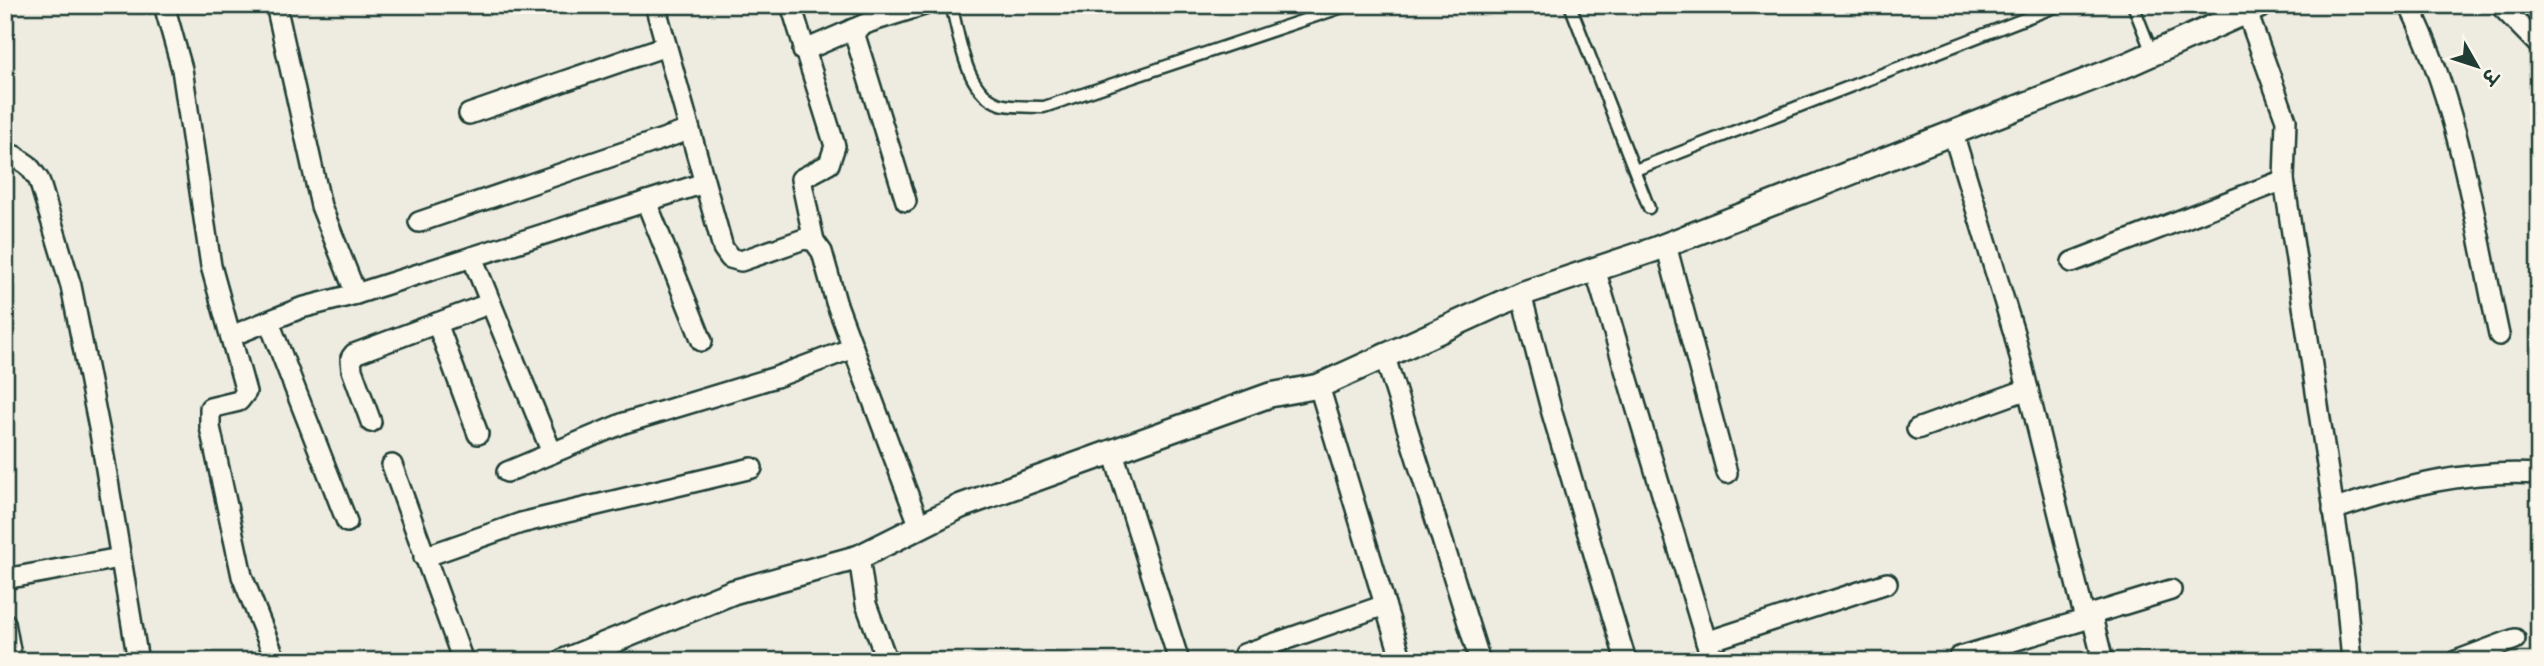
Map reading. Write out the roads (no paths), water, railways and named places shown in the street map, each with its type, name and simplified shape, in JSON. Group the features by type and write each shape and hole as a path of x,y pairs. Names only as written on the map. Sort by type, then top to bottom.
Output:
{"street":[{"path":"164,5 182,69 211,266 246,392 244,398 217,404 208,413 242,576 276,661"},
{"path":"276,5 318,194 356,294"},
{"path":"655,5 723,248 730,258 741,261 804,239 814,241"},
{"path":"791,5 803,51 835,146 829,163 801,179 814,241 822,252 853,348 920,527"},
{"path":"803,51 889,10 925,5"},
{"path":"2409,5 2430,47 2456,133 2499,335"},
{"path":"2500,5 2539,45"},
{"path":"564,661 733,592 859,557 961,506 1270,395 1319,386 1521,293 1666,245 2152,54 2254,9 2286,120 2284,180 2333,510 2352,661"},
{"path":"853,29 906,201"},
{"path":"470,114 666,46"},
{"path":"419,222 689,130"},
{"path":"1953,133 2014,333 2089,618 2103,661"},
{"path":"5,155 15,156 28,164 39,180 71,286 138,661"},
{"path":"2072,262 2284,180"},
{"path":"231,336 301,308 356,294 704,183"},
{"path":"646,201 702,341"},
{"path":"1666,245 1727,473"},
{"path":"472,257 552,453"},
{"path":"1595,270 1709,651 1887,583"},
{"path":"1521,293 1552,413 1626,661"},
{"path":"371,422 352,370 351,358 354,354 491,303"},
{"path":"269,322 347,522"},
{"path":"437,323 478,434"},
{"path":"507,472 624,423 776,377 853,348"},
{"path":"1384,354 1480,661"},
{"path":"1319,386 1402,661"},
{"path":"1917,429 2028,388"},
{"path":"1113,452 1179,661"},
{"path":"392,465 463,661"},
{"path":"424,557 521,523 752,468"},
{"path":"2333,510 2383,493 2444,479 2509,472 2539,474"},
{"path":"859,557 864,597 887,661"},
{"path":"5,579 120,558"},
{"path":"1959,657 2171,590"},
{"path":"1244,654 1385,605"},
{"path":"5,623 12,661"},
{"path":"2456,661 2515,639"}],"lane":[{"path":"951,5 971,77 979,90 999,103 1044,107 1349,5"},
{"path":"1570,5 1650,208"},
{"path":"1635,170 2060,5"},
{"path":"2133,5 2152,54"}]}
